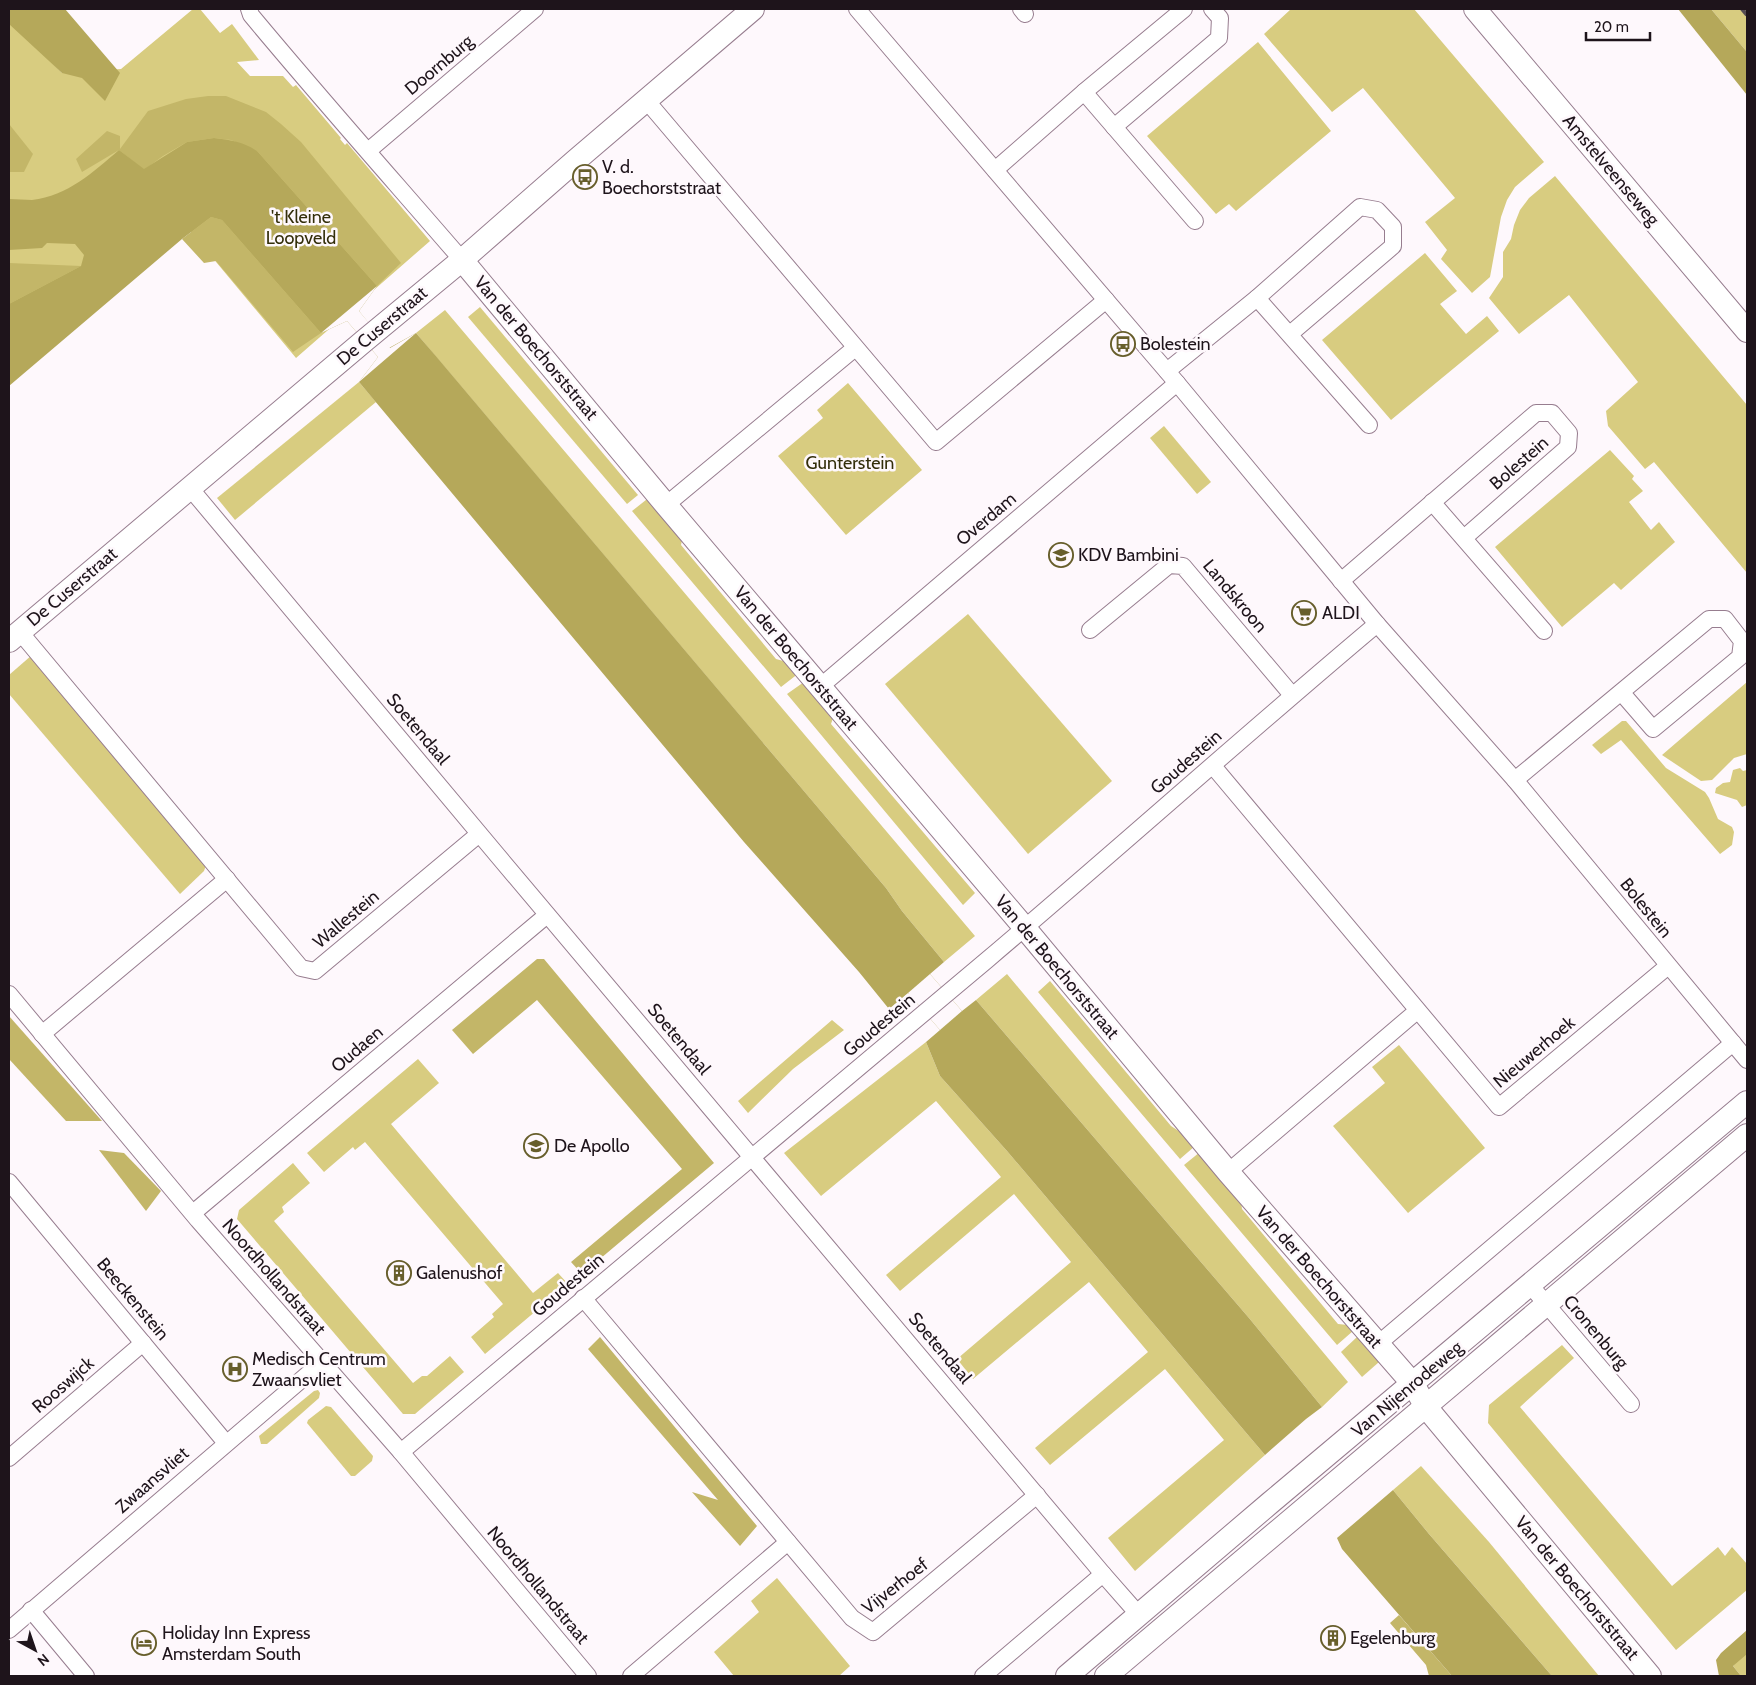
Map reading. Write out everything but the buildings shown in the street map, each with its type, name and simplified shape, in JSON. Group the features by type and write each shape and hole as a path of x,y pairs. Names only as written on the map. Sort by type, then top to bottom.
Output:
{"street":[{"path":"249,9 251,15 300,74 462,260"},
{"name":"Doornburg","path":"368,152 535,9"},
{"name":"De Cuserstraat","path":"14,636 462,260 753,9"},
{"name":"Bolestein","path":"857,9 1172,377 1377,624 1515,780 1747,1060"},
{"path":"995,170 1084,92 1184,9"},
{"path":"1114,127 1219,38 1220,18 1212,9"},
{"name":"Amstelveenseweg","path":"1475,9 1747,331"},
{"path":"1084,92 1195,221"},
{"path":"646,100 936,442 1106,300"},
{"path":"1172,377 1257,298 1360,207 1377,210 1393,227 1393,246 1290,334"},
{"name":"Van der Boechorststraat","path":"462,260 1228,1172 1413,1384 1426,1406 1650,1676"},
{"path":"1257,298 1369,425"},
{"path":"666,505 855,348"},
{"name":"Overdam","path":"821,686 1172,377"},
{"name":"Bolestein","path":"1341,581 1536,413 1552,413 1569,433 1568,447 1464,538"},
{"name":"Soetendaal","path":"190,488 479,834 1139,1615"},
{"path":"1432,502 1544,630"},
{"name":"Landskroon","path":"1090,630 1168,565 1183,566 1292,695"},
{"path":"1515,780 1621,692 1709,619 1725,620 1742,641 1740,657 1653,729 1621,692"},
{"name":"Goudestein","path":"401,1452 991,957 1213,766 1292,695 1377,624"},
{"name":"Wallestein","path":"14,636 301,968 315,971 479,834"},
{"name":"Nieuwerhoek","path":"1213,766 1499,1107 1668,966"},
{"path":"42,1034 226,879"},
{"name":"Oudaen","path":"192,1214 547,914"},
{"name":"Noordhollandstraat","path":"9,994 192,1214 401,1452 588,1676"},
{"path":"1228,1172 1417,1011"},
{"path":"1378,1344 1733,1043"},
{"name":"Van Nijenrodeweg","path":"1067,1676 1747,1102"},
{"name":"Van Nijenrodeweg","path":"1106,1676 1747,1135"},
{"name":"Beeckenstein","path":"9,1182 226,1443"},
{"name":"Cronenburg","path":"1530,1285 1631,1404"},
{"name":"Vijverhoef","path":"583,1298 852,1618 873,1632 1037,1495"},
{"name":"Rooswijck","path":"9,1458 143,1343"},
{"name":"Zwaansvliet","path":"9,1630 322,1362"},
{"path":"631,1676 788,1542"},
{"path":"983,1676 1103,1574"},
{"path":"31,1610 86,1676"}],"green space":[{"name":"'t Kleine Loopveld","path":"193,9 200,9 220,33 232,24 259,60 237,62 250,76 283,76 293,87 296,85 345,145 347,143 430,241 296,358 172,209 9,322 9,18 62,73 121,69"},
{"path":"1291,9 1414,9 1544,162 1515,187 1507,200 1501,217 1490,277 1472,293 1441,259 1447,250 1425,222 1455,198 1363,88 1332,112 1264,34"},
{"path":"1711,9 1747,9 1747,52"},
{"path":"1258,42 1331,131 1236,211 1229,204 1216,214 1147,136"},
{"path":"1555,176 1747,405 1747,573 1654,462 1645,469 1608,426 1606,411 1638,382 1569,295 1519,334 1489,298 1503,277 1503,252 1511,239 1520,210 1529,198"},
{"path":"1425,253 1457,291 1440,304 1466,334 1487,316 1499,331 1391,420 1322,340"},
{"path":"480,307 638,495 627,504 468,317"},
{"path":"445,310 975,936 944,962 902,911 886,888 416,333"},
{"path":"359,382 376,402 235,520 217,498"},
{"name":"Gunterstein","path":"848,383 922,470 846,535 778,456 823,418 817,410"},
{"path":"1164,426 1211,482 1197,494 1150,438"},
{"path":"1610,450 1634,476 1632,479 1643,491 1629,502 1651,530 1659,522 1675,542 1621,590 1614,583 1562,627 1495,547"},
{"path":"651,496 683,536 681,545 776,659 787,662 799,673 781,687 632,511"},
{"path":"968,614 1112,781 1028,854 885,684"},
{"path":"32,655 208,859 204,871 180,894 9,694 9,675"},
{"path":"804,682 834,715 831,724 975,893 963,905 787,694"},
{"path":"1747,682 1747,754 1734,758 1712,780 1701,781 1662,755"},
{"path":"1622,721 1626,721 1666,768 1705,792 1718,819 1732,827 1734,832 1732,845 1720,854 1621,740 1601,754 1592,745"},
{"path":"1740,768 1743,771 1747,770 1747,805 1742,807 1737,800 1715,793 1716,788 1723,783 1730,782 1733,770"},
{"path":"1007,974 1348,1382 1322,1407 1249,1318 976,1000"},
{"path":"1050,981 1171,1126 1188,1137 1195,1146 1180,1159 1038,992"},
{"path":"832,1020 844,1030 793,1069 748,1113 738,1101"},
{"path":"926,1042 940,1076 1007,1151 1265,1455 1135,1571 1108,1538 1224,1440 1165,1369 1050,1465 1035,1448 1148,1352 1089,1282 973,1379 957,1359 1071,1262 1014,1194 900,1291 886,1275 1001,1177 996,1171 936,1101 821,1196 784,1153"},
{"path":"1399,1045 1485,1148 1408,1213 1333,1126 1385,1083 1372,1067"},
{"path":"418,1059 439,1083 391,1124 533,1293 558,1273 568,1284 485,1354 471,1337 494,1317 492,1314 503,1304 365,1142 355,1150 353,1147 324,1172 307,1153"},
{"path":"1200,1152 1241,1201 1242,1209 1338,1324 1348,1325 1353,1331 1337,1345 1184,1165"},
{"path":"293,1163 310,1183 282,1207 284,1212 274,1221 413,1383 422,1376 427,1376 450,1356 464,1372 415,1414 403,1414 237,1219 239,1210"},
{"path":"1357,1337 1379,1362 1362,1377 1341,1352"},
{"path":"1562,1345 1574,1358 1520,1407 1672,1586 1718,1547 1725,1556 1732,1547 1747,1564 1747,1590 1676,1650 1488,1423 1489,1405"},
{"path":"318,1390 320,1393 319,1398 267,1444 261,1444 259,1436 314,1391"},
{"path":"326,1406 331,1407 373,1456 372,1461 355,1476 351,1476 307,1423 308,1420"},
{"path":"1421,1466 1489,1542 1599,1676 1552,1676 1429,1534 1393,1490"},
{"path":"777,1578 850,1666 839,1676 734,1676 714,1652 759,1612 751,1601"},
{"path":"1747,1648 1747,1676 1741,1676 1733,1666"}],"shaded area":[{"path":"9,9 65,9 120,73 105,101 82,78 62,73 9,24"},
{"path":"1678,9 1711,9 1747,52 1747,95"},
{"path":"226,96 266,112 281,124 301,142 401,263 377,286 258,152 231,140 214,138 187,142 144,170 119,150 82,172 76,159 107,131 120,136 120,149 148,111 186,99"},
{"path":"9,124 33,154 24,172 9,172"},
{"path":"214,138 238,142 258,152 377,286 359,311 389,348 416,333 886,888 902,911 944,962 930,974 962,1011 976,1000 1249,1318 1322,1407 1265,1455 1007,1151 940,1076 926,1042 940,1030 908,993 889,1009 859,972 744,842 359,382 378,357 347,321 321,333 222,220 211,217 182,239 9,386 9,304 81,266 84,255 75,244 47,243 42,248 9,250 9,199 32,200 57,194 79,182 119,150 144,169 187,142"},
{"path":"211,217 222,220 321,333 293,352 216,261 204,263 182,239"},
{"path":"9,263 81,266 9,304"},
{"path":"537,959 544,959 714,1163 582,1274 571,1262 682,1169 537,1000 473,1054 452,1030"},
{"path":"9,1016 102,1121 66,1121 9,1059"},
{"path":"99,1150 124,1153 161,1191 146,1211"},
{"path":"600,1337 757,1526 740,1546 692,1492 718,1500 588,1349"},
{"path":"1393,1490 1552,1676 1452,1676 1342,1549 1337,1538"},
{"path":"1399,1615 1452,1676 1429,1676 1426,1665 1390,1623"},
{"path":"1747,1630 1747,1654 1733,1666 1741,1676 1719,1676 1716,1660 1721,1653"}],"pier":[{"path":"377,286 359,311 390,348 416,333 359,382 378,357 347,321 321,333"},
{"path":"930,974 962,1011 940,1030 908,993"}],"railway":[{"path":"1742,9 1747,15"}],"place":[{"name":"V. d. Boechorststraat","path":"585,177"},
{"name":"Bolestein","path":"1123,344"},
{"name":"KDV Bambini","path":"1061,555"},
{"name":"ALDI","path":"1304,613"},
{"name":"De Apollo","path":"536,1146"},
{"name":"Galenushof","path":"399,1273"},
{"name":"Medisch Centrum Zwaansvliet","path":"235,1369"},
{"name":"Egelenburg","path":"1333,1638"},
{"name":"Holiday Inn Express Amsterdam South","path":"144,1643"}]}
